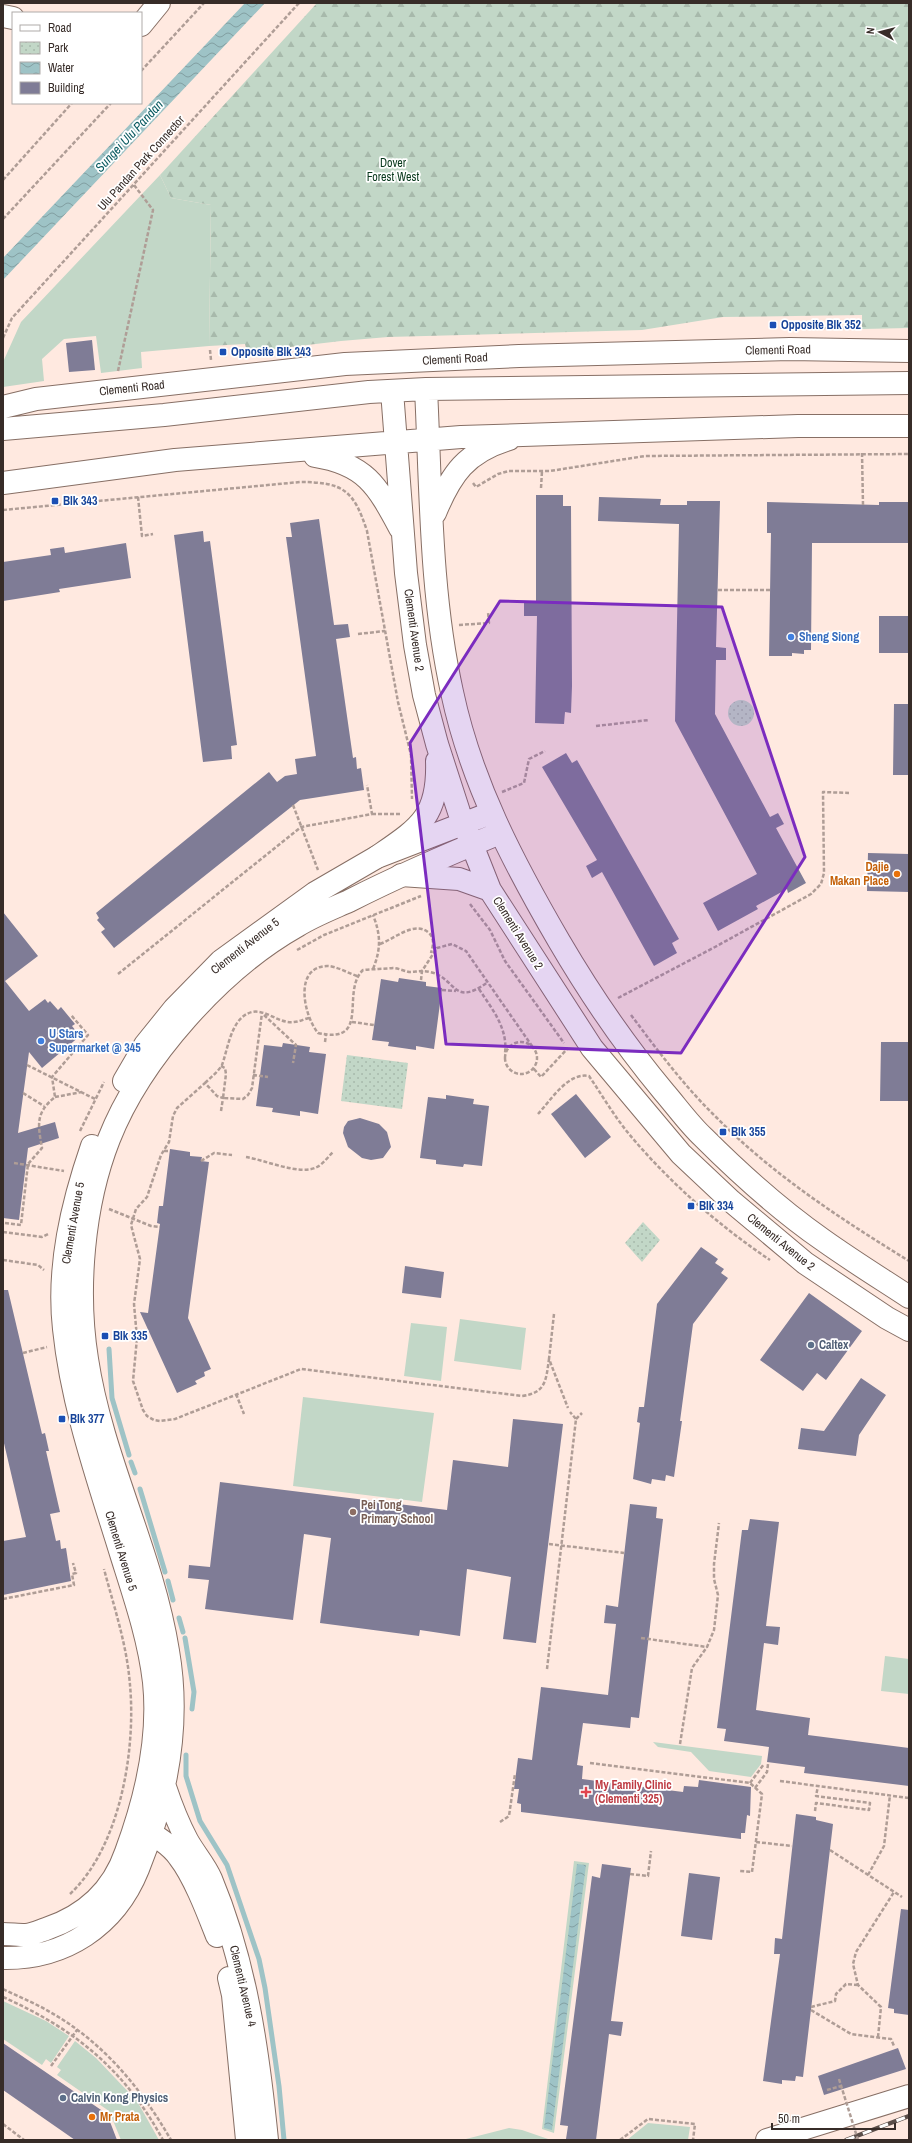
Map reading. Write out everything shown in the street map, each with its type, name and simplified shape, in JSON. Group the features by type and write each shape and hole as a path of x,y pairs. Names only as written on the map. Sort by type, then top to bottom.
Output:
{"main road":[{"path":"142,24 159,3"},
{"name":"Clementi Road","path":"3,407 36,400 337,365 567,354 790,349 909,351"},
{"path":"3,428 164,415 392,391 426,389 909,383"},
{"path":"426,389 437,604 452,694 463,736 497,806 500,833 531,894 578,974 612,1026 637,1060 701,1135 748,1180 821,1239 909,1297"},
{"name":"Clementi Avenue 2","path":"392,391 402,531 415,645 424,695 437,744 463,823 490,890 592,1048 681,1154 731,1201 805,1263 887,1318 909,1330"},
{"path":"3,483 175,460 428,440 527,434 798,426 909,426"},
{"path":"433,519 446,486 460,467 477,454 498,443 527,434"},
{"path":"286,452 338,460 368,478 390,510 402,531"},
{"path":"377,857 415,831 434,803 438,781 437,744"},
{"name":"Clementi Avenue 5","path":"147,1820 149,1777 154,1732 154,1683 150,1652 138,1607 88,1446 75,1396 64,1327 65,1253 78,1185 106,1112 145,1045 174,1009 221,961 315,893 377,857 463,823 497,806"},
{"name":"Clementi Avenue 5","path":"147,1820 165,1787 173,1728 172,1682 168,1650 155,1596 106,1442 93,1392 86,1357 80,1294 94,1190 109,1139 128,1100 158,1054 186,1019 228,976 296,926 401,875 500,833"},
{"path":"401,875 459,879 490,890"},
{"path":"532,956 534,950 541,942 551,938 557,938"},
{"name":"Clementi Avenue 4","path":"165,1787 183,1848 224,1957 233,1995 247,2140"},
{"path":"3,1958 19,1958 57,1950 88,1935 129,1892 141,1862 147,1820"},
{"path":"3,1934 27,1935 61,1924 88,1908 103,1893 120,1870 147,1820"},
{"name":"Clementi Avenue 4","path":"147,1820 183,1848 210,1878 236,1947 250,2008 260,2073 266,2140"},
{"path":"141,1862 160,1857 183,1848"},
{"path":"767,2140 909,2096"}],"path":[{"path":"142,70 204,3"},
{"name":"Ulu Pandan Park Connector","path":"3,338 12,318 299,3"},
{"path":"3,180 71,104"},
{"path":"3,219 110,104"},
{"path":"118,374 153,210 134,184"},
{"path":"790,328 847,328"},
{"path":"210,350 212,364"},
{"path":"862,453 863,505"},
{"path":"471,480 476,487 498,474 509,470 542,471 645,456 862,453 909,454"},
{"path":"541,488 542,471"},
{"path":"3,510 300,482 321,482 337,487 351,495 360,509 367,531 398,702 411,755 412,802"},
{"path":"138,497 142,536 153,534"},
{"path":"718,590 770,590"},
{"path":"453,626 489,623 488,612"},
{"path":"358,634 385,631"},
{"path":"596,726 649,720"},
{"path":"501,793 524,783 529,759 545,751"},
{"path":"367,784 372,814"},
{"path":"497,806 501,793 498,786"},
{"path":"618,998 716,947 811,894 821,884 824,873 823,792 849,793"},
{"path":"293,805 315,862"},
{"path":"118,974 301,827 372,814 395,813"},
{"path":"296,951 324,935 412,898 427,895"},
{"path":"467,903 480,915 490,930 504,961 571,1053"},
{"path":"373,915 380,932 378,956 373,969"},
{"path":"380,944 409,930 418,929 427,932 432,937 434,944 431,954 422,971 420,980"},
{"path":"431,954 437,948 445,944 452,944 460,947 472,957 537,1053 537,1062 534,1069 526,1074 518,1075 510,1071 505,1064 506,1041 504,1030 479,989"},
{"path":"357,976 327,966 310,974 305,985 304,996 309,1018 318,1033 337,1034 347,1030 352,1022 353,987 357,976 363,970 422,971 437,974 458,992"},
{"path":"442,990 472,992 488,982"},
{"path":"613,991 621,1002"},
{"path":"628,1011 678,1076 717,1119 787,1180 847,1221 909,1260"},
{"path":"309,1018 294,1022 283,1021 262,1013 252,1012 243,1017 236,1026 221,1066 205,1083 177,1108 173,1116 169,1142 164,1151 149,1193 133,1217 131,1225 140,1259 134,1304 136,1338 132,1376 142,1410 154,1420 168,1421 301,1369 514,1395 530,1395 538,1392 544,1386 549,1359 554,1314"},
{"path":"262,1013 296,1045 293,1063"},
{"path":"205,1083 217,1096 223,1098 243,1099 248,1095 252,1088 262,1013"},
{"path":"55,1097 52,1077 88,1035 71,1014"},
{"path":"352,1022 374,1025"},
{"path":"325,1042 326,1034"},
{"path":"505,1055 508,1047 516,1042 524,1042 532,1046"},
{"path":"534,1069 541,1077 568,1048"},
{"path":"27,1065 95,1099"},
{"path":"221,1066 225,1068 226,1074 221,1111"},
{"path":"584,1070 628,1134 684,1192 716,1221"},
{"path":"538,1114 572,1077 581,1074 589,1076"},
{"path":"253,1075 268,1077"},
{"path":"5,1223 21,1225 28,1164 42,1148 38,1124 44,1106 55,1097 82,1092"},
{"path":"23,1093 44,1106"},
{"path":"164,1151 170,1151"},
{"path":"246,1157 262,1159 300,1170 318,1167 333,1152"},
{"path":"201,1161 214,1153 232,1155"},
{"path":"14,1163 65,1171"},
{"path":"106,1215 108,1202"},
{"path":"107,1208 133,1217 151,1226 160,1227"},
{"path":"3,1232 42,1237 52,1230"},
{"path":"23,1352 47,1346"},
{"path":"549,1359 568,1408"},
{"path":"236,1394 244,1414"},
{"path":"570,1412 576,1419"},
{"path":"547,1669 576,1419 582,1413"},
{"path":"680,1744 692,1668 707,1648 714,1630 718,1595 714,1579 714,1564 719,1523"},
{"path":"549,1544 624,1553"},
{"path":"3,1599 74,1585 72,1574 76,1573 73,1563"},
{"path":"65,1898 88,1874 106,1841 117,1811 128,1755 130,1685 125,1645 102,1563"},
{"path":"641,1638 707,1648"},
{"path":"590,1763 750,1783 762,1794 752,1872 740,1871"},
{"path":"750,1783 764,1764"},
{"path":"755,1788 767,1772 768,1764"},
{"path":"500,1822 509,1816 514,1774"},
{"path":"780,1781 909,1798"},
{"path":"815,1811 816,1803 870,1810 870,1803 816,1796 818,1786"},
{"path":"868,1875 884,1846 890,1795"},
{"path":"756,1842 792,1846"},
{"path":"830,1850 902,1897"},
{"path":"630,1874 648,1876 652,1851"},
{"path":"878,2037 881,2007 858,1984 853,1964 856,1952 894,1892"},
{"path":"858,1984 846,1984 836,1994 835,2001 811,2009 851,2034 891,2039 894,2046"},
{"path":"3,1989 50,2012 103,2049 148,2102 171,2140"},
{"path":"3,1997 62,2027 98,2055 120,2076 139,2099 163,2140"},
{"path":"62,2027 65,2022"},
{"path":"52,2066 77,2030"},
{"path":"839,2080 858,2140"},
{"path":"827,2090 840,2086"},
{"path":"620,2140 648,2119 695,2124 693,2140"},
{"path":"3,2124 24,2140"},
{"path":"627,2140 628,2134"}],"highlighted area":[{"path":"500,601 722,607 805,857 681,1053 446,1044 410,743"}],"green space":[{"name":"Dover Forest West","path":"317,3 909,3 909,328 862,329 862,315 723,317 642,330 388,337 247,352 245,344 209,346 211,205 171,198 160,175"},
{"path":"160,175 171,198 211,205 209,346 141,352 142,368 101,373 96,336 64,339 42,359 44,381 3,387 3,362 21,322"},
{"path":"741,700 750,704 754,713 750,722 741,726 732,722 728,713 732,704"},
{"path":"347,1055 408,1063 402,1109 341,1101"},
{"path":"643,1222 660,1240 642,1262 625,1243"},
{"path":"460,1319 526,1328 521,1370 454,1361"},
{"path":"411,1323 447,1327 441,1381 404,1376"},
{"path":"303,1397 434,1413 422,1502 293,1486"},
{"path":"885,1656 909,1659 909,1694 881,1691"},
{"path":"653,1742 762,1756 761,1764 751,1777 709,1771 691,1752 658,1747"},
{"path":"574,1861 589,1863 554,2133 542,2129"},
{"path":"3,2001 46,2021 69,2036 51,2063 46,2059 42,2065 3,2039"},
{"path":"75,2041 96,2058 137,2101 159,2140 121,2140 109,2111 57,2075 61,2070 57,2067"},
{"path":"648,2123 690,2127 688,2140 627,2140"},
{"path":"509,2128 522,2130 551,2140 462,2140"}],"water":[{"name":"Sungei Ulu Pandan","path":"245,3 265,3 3,280 3,258"},
{"path":"577,1864 586,1865 552,2130 544,2128"}],"building":[{"path":"92,340 95,370 69,372 66,343"},
{"path":"536,495 563,495 563,506 571,506 572,686 571,713 565,712 564,724 535,723 537,616 524,616 524,603 536,603"},
{"path":"599,497 661,499 660,505 687,505 687,501 720,501 716,647 726,648 726,660 716,660 715,714 770,817 778,813 784,824 776,828 806,883 788,893 787,889 756,906 758,909 718,931 703,903 757,874 675,721 679,524 598,521"},
{"path":"767,502 879,505 879,502 909,502 909,543 812,543 811,650 804,650 804,654 792,653 792,656 769,656 771,533 767,533"},
{"path":"319,519 334,625 348,624 350,637 336,639 353,758 356,757 357,769 361,768 364,790 300,800 114,948 101,932 105,929 97,920 99,918 96,913 269,772 277,782 285,776 297,774 295,759 316,756 286,537 292,537 290,523"},
{"path":"203,531 204,542 210,541 237,745 231,746 232,759 203,762 174,535"},
{"path":"126,543 131,578 59,589 60,592 3,601 3,562 51,555 50,549 64,547 65,553"},
{"path":"879,616 909,616 909,653 879,653"},
{"path":"894,704 909,704 909,775 893,775"},
{"path":"566,753 572,763 577,760 679,939 672,943 677,953 654,966 602,872 592,878 586,866 597,860 542,767"},
{"path":"868,853 909,854 909,892 867,891"},
{"path":"3,912 38,956 5,981 29,1011 45,999 48,1003 50,1001 58,1010 61,1007 75,1024 72,1026 80,1036 42,1068 29,1052 18,1133 55,1122 59,1138 28,1148 19,1220 3,1218"},
{"path":"399,978 426,982 426,986 442,988 434,1049 416,1046 416,1050 388,1046 389,1042 372,1040 381,979 398,982"},
{"path":"881,1042 909,1042 909,1101 880,1101"},
{"path":"283,1043 310,1047 309,1052 326,1054 318,1114 300,1111 300,1116 272,1112 273,1108 256,1106 264,1045 282,1047"},
{"path":"576,1094 611,1137 585,1158 551,1114"},
{"path":"446,1095 474,1099 473,1104 489,1106 482,1166 464,1164 463,1167 436,1164 436,1160 420,1158 428,1097 446,1099"},
{"path":"360,1118 379,1124 387,1132 391,1147 383,1158 371,1160 362,1158 348,1147 343,1133 344,1127 348,1121"},
{"path":"170,1149 190,1152 190,1156 202,1157 201,1161 209,1162 188,1318 211,1369 204,1372 205,1376 195,1381 197,1384 177,1393 140,1312 148,1313 160,1224 157,1223 159,1206 163,1206"},
{"path":"701,1247 718,1259 715,1263 724,1269 721,1273 728,1278 693,1324 674,1477 666,1475 665,1481 652,1479 651,1484 633,1479 640,1423 637,1422 639,1407 644,1407 657,1304"},
{"path":"405,1266 444,1272 441,1298 402,1293"},
{"path":"3,1290 8,1290 42,1434 45,1433 49,1451 46,1451 60,1512 50,1514 56,1541 60,1540 61,1549 66,1548 71,1581 3,1595 3,1541 26,1537 3,1439"},
{"name":"Caltex","path":"809,1293 862,1331 826,1380 817,1373 803,1391 760,1360"},
{"path":"861,1378 886,1395 859,1435 856,1456 798,1449 801,1428 824,1431"},
{"path":"513,1419 563,1424 536,1643 503,1639 511,1577 467,1569 460,1636 420,1630 419,1636 320,1623 331,1538 304,1534 293,1620 205,1609 209,1580 188,1578 189,1565 210,1567 220,1482 447,1510 453,1460 508,1467"},
{"path":"630,1504 657,1507 656,1518 663,1519 639,1718 631,1717 630,1728 583,1723 577,1765 583,1766 582,1779 683,1792 684,1786 698,1787 699,1780 751,1787 750,1816 747,1815 745,1833 741,1833 741,1839 521,1812 521,1804 517,1803 519,1789 514,1789 518,1758 532,1760 541,1687 608,1695 616,1624 604,1623 606,1605 618,1607"},
{"path":"750,1519 779,1522 766,1626 780,1627 778,1645 764,1643 756,1710 810,1718 808,1735 909,1748 909,1786 804,1773 805,1767 767,1762 769,1747 724,1741 726,1729 717,1728 742,1530 748,1530"},
{"path":"796,1814 816,1817 816,1820 833,1824 803,2077 796,2076 795,2081 782,2080 782,2084 763,2081 780,1954 774,1954 775,1938 782,1939"},
{"path":"602,1864 631,1868 611,2021 623,2022 621,2036 609,2034 596,2140 566,2139 568,2126 560,2125 592,1876 600,1878"},
{"path":"689,1873 720,1877 712,1940 681,1936"},
{"path":"901,1909 909,1910 909,2015 894,2013 894,2009 888,2008"},
{"path":"3,2043 107,2114 117,2140 75,2140 3,2090"},
{"path":"898,2048 906,2069 824,2095 818,2076"}],"waterway":[{"path":"109,1349 112,1398 129,1455"},
{"path":"131,1462 135,1473"},
{"path":"140,1489 165,1572"},
{"path":"168,1581 173,1600"},
{"path":"179,1618 183,1632"},
{"path":"185,1638 194,1692 192,1709"},
{"path":"186,1755 186,1776 200,1821 227,1865 259,1959 265,1988 279,2086 284,2140"}],"railway":[{"path":"846,2140 909,2116"}],"place":[{"name":"Opposite Blk 352","path":"773,325"},
{"name":"Opposite Blk 343","path":"223,352"},
{"name":"Blk 343","path":"55,501"},
{"name":"Sheng Siong","path":"791,637"},
{"name":"Dajie Makan Place","path":"897,874"},
{"name":"U Stars Supermarket @ 345","path":"41,1041"},
{"name":"Blk 355","path":"723,1132"},
{"name":"Blk 334","path":"691,1206"},
{"name":"Blk 335","path":"105,1336"},
{"name":"Caltex","path":"811,1345"},
{"name":"Blk 377","path":"62,1419"},
{"name":"Pei Tong Primary School","path":"353,1512"},
{"name":"My Family Clinic (Clementi 325)","path":"586,1792"},
{"name":"Calvin Kong Physics","path":"63,2098"},
{"name":"Mr Prata","path":"92,2117"}]}
